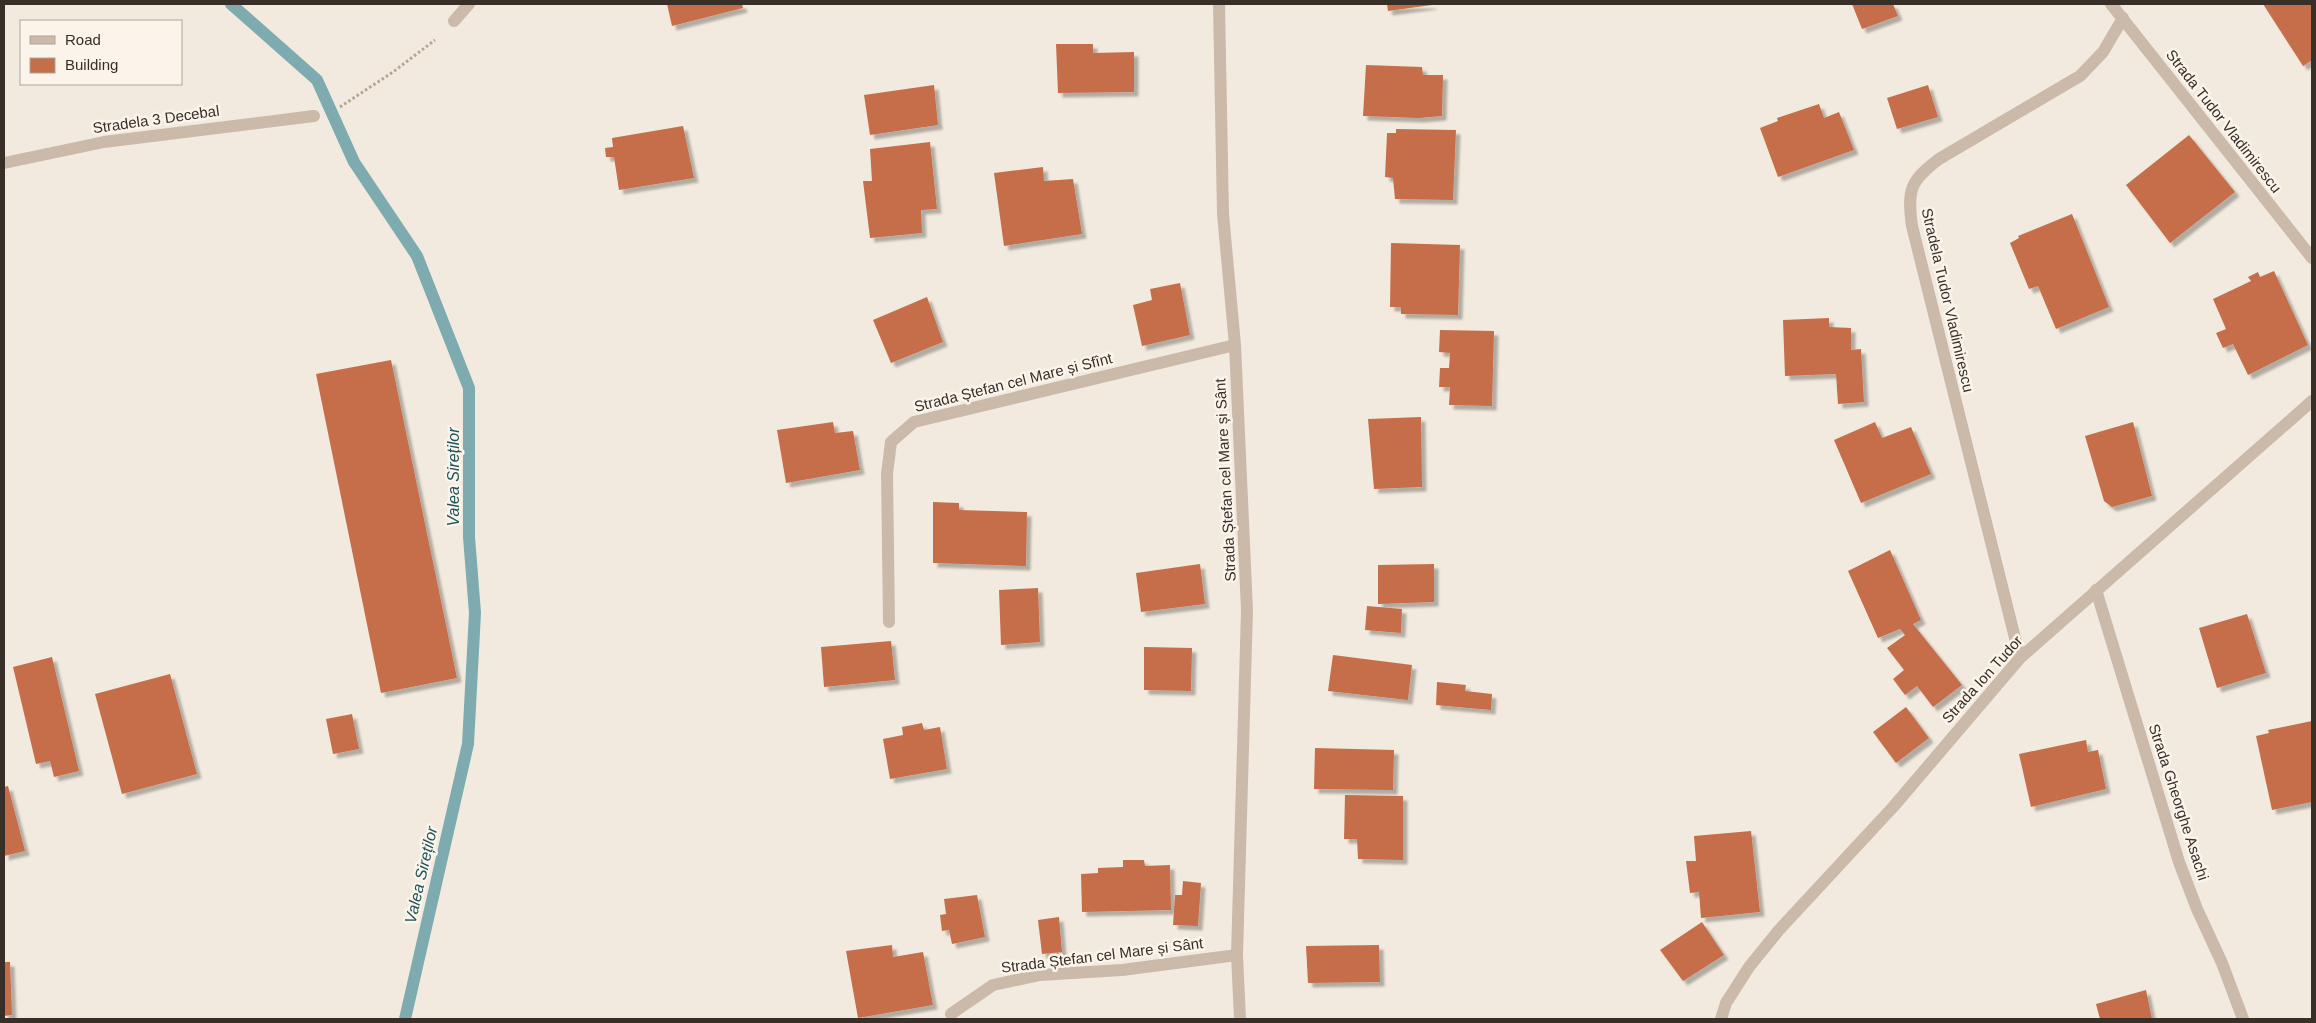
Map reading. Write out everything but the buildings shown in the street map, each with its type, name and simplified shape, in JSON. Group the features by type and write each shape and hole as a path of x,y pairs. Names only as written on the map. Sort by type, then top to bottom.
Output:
{"street":[{"path":"454,21 469,4"},
{"name":"Strada Ștefan cel Mare și Sânt","path":"1219,4 1223,214 1235,345 1247,610 1237,955 1240,1019"},
{"name":"Strada Tudor Vladimirescu","path":"2111,4 2312,258"},
{"name":"Stradela Tudor Vladimirescu","path":"2020,658 1950,385 1912,226 1908,200 1918,176 1939,159 2080,76 2103,52 2123,18"},
{"name":"Stradela 3 Decebal","path":"4,163 104,142 314,116"},
{"name":"Strada Ștefan cel Mare și Sfînt","path":"889,622 886,474 891,442 914,422 1235,345"},
{"name":"Strada Ion Tudor","path":"1721,1019 1726,1003 1749,967 1773,937 1894,806 2020,658 2312,401"},
{"name":"Strada Gheorghe Asachi","path":"2096,590 2178,862 2222,963 2243,1019"},
{"name":"Strada Ștefan cel Mare și Sânt","path":"950,1014 993,984 1040,975 1122,970 1237,955"}],"path":[{"path":"346,104 429,44 454,21"}],"waterway":[{"name":"Valea Sireților","path":"231,4 317,80 354,162 417,256 469,388 469,537 475,613 468,744 405,1019"}]}
